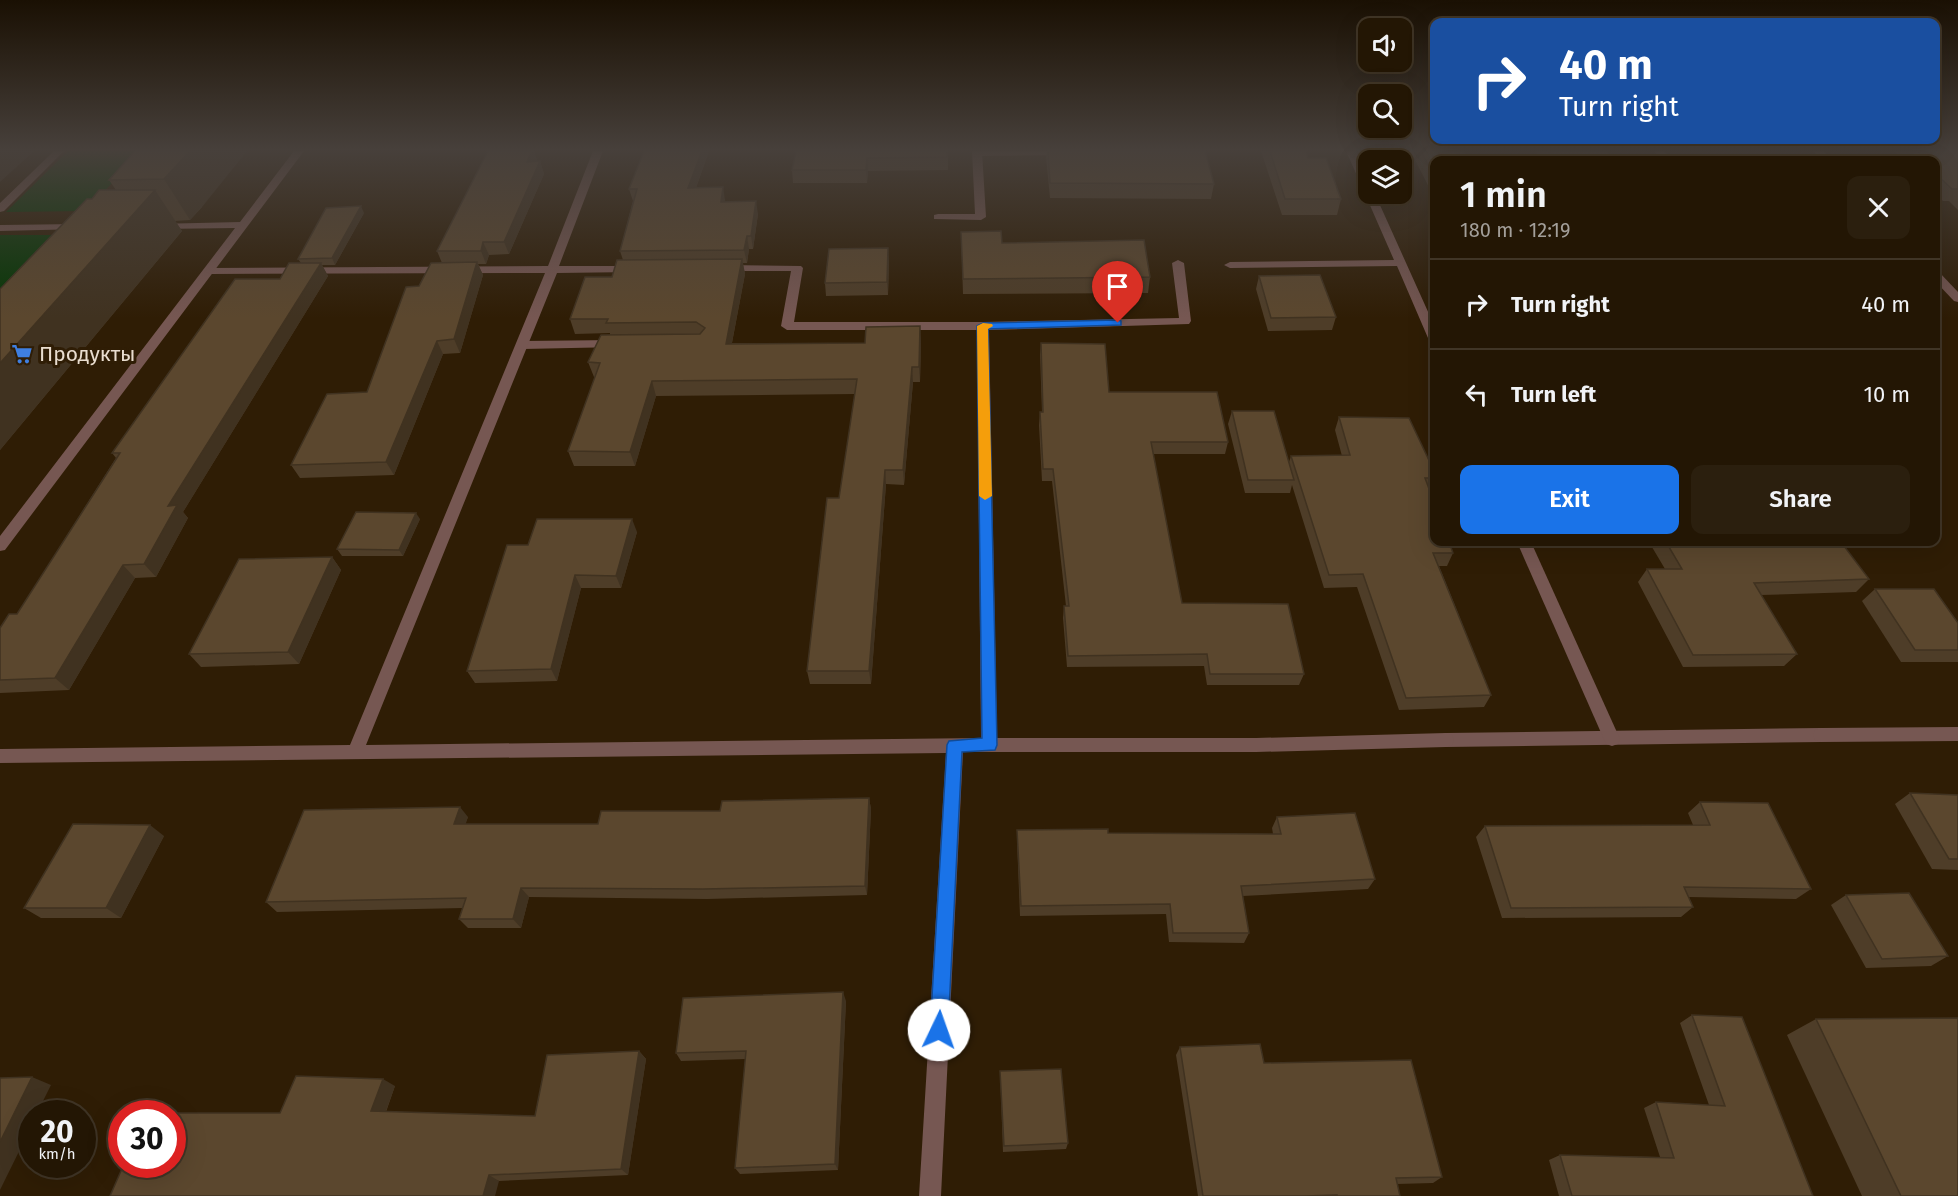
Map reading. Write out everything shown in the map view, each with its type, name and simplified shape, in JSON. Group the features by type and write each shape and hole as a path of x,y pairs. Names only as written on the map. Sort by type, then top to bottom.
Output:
{"street":[{"path":"0,546 257,207"},
{"path":"355,752 523,345 577,207"},
{"path":"938,217 981,217 980,207"},
{"path":"1376,207 1430,329"},
{"path":"152,226 243,225"},
{"path":"0,228 87,227"},
{"path":"716,268 797,268 787,326 983,326 1185,321 1178,263"},
{"path":"1230,265 1401,263"},
{"path":"210,271 646,269"},
{"path":"1940,279 1958,298"},
{"path":"983,326 989,745"},
{"path":"523,345 629,344"},
{"path":"1526,546 1612,739"},
{"path":"0,756 955,745 1256,745 1446,740 1958,734"},
{"path":"930,1196 955,745"}],"green space":[{"path":"11,207 90,207 86,211 6,212"},
{"path":"0,235 63,235 0,301"}],"building":[{"path":"79,207 140,207 0,363 0,289"},
{"path":"361,207 332,258 298,259 326,208"},
{"path":"460,207 520,207 504,242 483,242 481,251 437,251"},
{"path":"632,207 755,207 751,236 747,236 744,250 620,251"},
{"path":"1001,231 1002,243 1144,240 1150,277 963,279 961,232"},
{"path":"888,248 887,282 825,283 829,249"},
{"path":"742,259 726,344 865,343 866,327 920,326 919,367 912,367 903,470 885,470 869,671 807,671 827,498 839,498 857,379 652,381 630,452 568,451 600,363 588,362 601,335 700,334 705,328 696,322 606,323 608,319 570,319 585,277 612,277 617,260"},
{"path":"477,262 454,339 437,341 386,462 291,465 327,394 367,392 406,287 419,286 431,263"},
{"path":"289,263 321,263 168,506 177,505 144,564 123,565 55,678 0,680 0,628 9,614 17,614 120,453 112,453 235,279 280,279"},
{"path":"1320,275 1336,317 1271,318 1259,276"},
{"path":"1041,343 1105,344 1109,392 1217,392 1228,442 1151,442 1182,603 1288,604 1304,674 1210,674 1207,654 1068,656 1064,606 1069,606 1053,469 1043,469 1040,412 1043,412"},
{"path":"1232,411 1274,411 1294,480 1248,480"},
{"path":"1339,417 1409,418 1430,463 1430,478 1425,478 1430,491 1430,546 1450,546 1453,553 1433,553 1491,695 1406,698 1363,574 1329,575 1291,456 1350,455"},
{"path":"356,512 416,513 399,550 337,549"},
{"path":"537,519 632,519 616,576 575,575 551,669 467,671 507,545 528,545"},
{"path":"1668,546 1844,546 1869,579 1754,583 1797,654 1693,655 1647,569 1682,569"},
{"path":"332,557 288,652 189,654 239,559"},
{"path":"1875,589 1934,589 1958,623 1958,650 1915,650"},
{"path":"1910,793 1958,795 1958,859 1949,859"},
{"path":"869,798 865,886 703,889 521,888 513,919 459,919 466,898 266,902 304,810 460,807 454,824 598,824 601,811 720,811 722,801"},
{"path":"1700,802 1768,803 1811,889 1684,887 1693,907 1511,908 1485,826 1710,825"},
{"path":"1355,813 1375,879 1241,886 1249,933 1173,933 1170,904 1021,906 1017,830 1108,829 1108,833 1281,834 1277,817"},
{"path":"73,824 150,825 106,908 24,908"},
{"path":"1909,893 1948,956 1882,959 1846,895"},
{"path":"843,992 835,1164 735,1168 746,1051 676,1053 683,998"},
{"path":"1692,1015 1742,1017 1813,1196 1572,1196 1560,1155 1674,1158 1656,1102 1725,1106"},
{"path":"1958,1018 1958,1196 1901,1196 1816,1019"},
{"path":"1260,1044 1264,1063 1411,1060 1442,1177 1396,1178 1400,1196 1203,1196 1180,1047"},
{"path":"639,1051 621,1169 489,1175 483,1196 110,1196 118,1178 186,1178 186,1113 280,1113 296,1076 383,1079 371,1111 535,1116 547,1055"},
{"path":"1061,1069 1068,1143 1004,1146 1000,1071"},
{"path":"32,1077 21,1100 18,1100 18,1105 0,1142 0,1078"}],"slow traffic":[{"path":"985,496 983,326 988,326"}],"place":[{"name":"Продукты","path":"22,354"}],"route":[{"path":"939,1030 955,745 989,745 983,326 1118,323"}]}
